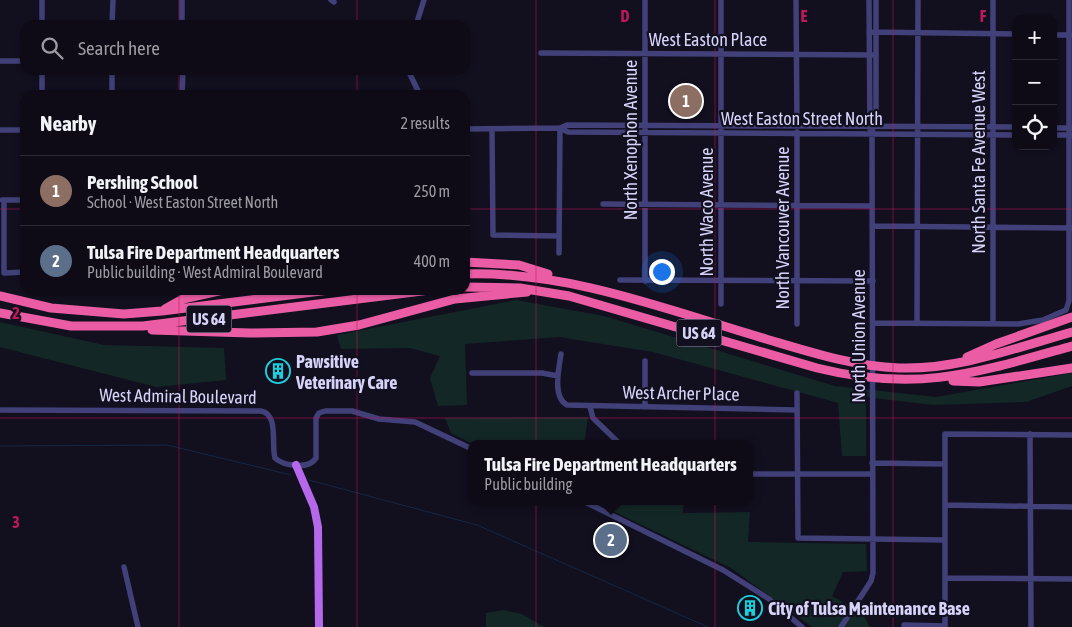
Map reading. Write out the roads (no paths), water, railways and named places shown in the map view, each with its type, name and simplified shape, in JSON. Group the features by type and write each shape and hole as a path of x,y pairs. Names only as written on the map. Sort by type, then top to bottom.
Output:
{"highway":[{"path":"470,262 519,265 586,286"},
{"name":"US 64","path":"470,274 538,277 586,286 840,361 899,368 953,364 1072,332"},
{"name":"US 64","path":"470,287 538,290 583,299 838,373 884,380 928,380 976,372 1072,346"},
{"path":"122,328 181,332 317,332 365,324 455,299 503,296 538,290"},
{"path":"162,311 183,299 201,295"},
{"name":"US 64","path":"0,296 39,306 81,312 124,314 288,295"},
{"name":"US 64","path":"0,313 71,326 122,328 392,295"},
{"path":"953,364 1069,314"},
{"path":"928,380 980,382 1072,368"}],"main road":[{"path":"296,465 314,507 318,527 319,627"}],"street":[{"path":"42,0 42,20"},
{"path":"112,20 113,0"},
{"path":"182,0 182,20"},
{"path":"418,20 424,0"},
{"name":"North Xenophon Avenue","path":"645,0 645,281"},
{"name":"North Waco Avenue","path":"721,0 721,304"},
{"name":"North Vancouver Avenue","path":"796,0 800,126 796,205 797,324"},
{"name":"North Union Avenue","path":"842,627 871,581 873,573 872,32 869,0"},
{"name":"North Union Avenue","path":"872,32 876,0"},
{"path":"917,324 918,0"},
{"name":"North Santa Fe Avenue West","path":"993,0 993,324"},
{"path":"873,323 993,324 1031,322 1069,314 1069,0"},
{"path":"872,32 1012,34"},
{"path":"1057,35 1070,35"},
{"name":"West Easton Place","path":"541,53 872,55"},
{"path":"0,61 20,61"},
{"path":"42,75 42,90"},
{"path":"112,75 112,90"},
{"path":"182,75 182,90"},
{"path":"410,75 418,90"},
{"name":"West Easton Street North","path":"470,129 560,128 567,125 645,125 800,133 918,133 993,131 1012,128"},
{"name":"North Vancouver Avenue","path":"789,126 789,132"},
{"name":"West Easton Street North","path":"560,128 568,132 645,132 789,126 918,126 993,131 1012,134"},
{"path":"559,253 560,128"},
{"path":"1057,128 1070,128"},
{"path":"492,129 493,235 559,236"},
{"path":"0,130 20,130"},
{"path":"1057,135 1070,135"},
{"path":"20,200 2,200 4,273 20,272"},
{"path":"603,204 872,206"},
{"path":"872,226 1070,228"},
{"path":"620,280 873,281"},
{"path":"472,373 542,373 558,376 561,354"},
{"path":"645,361 645,407"},
{"name":"West Archer Place","path":"558,376 560,399 565,404 797,410"},
{"path":"797,393 798,538 945,540"},
{"path":"590,406 593,418 616,440"},
{"name":"West Admiral Boulevard","path":"0,410 261,411 267,413 271,419 275,458 281,462 296,465"},
{"path":"296,465 303,466 314,461 316,418 319,413 325,411 352,411 380,419 415,422 468,447"},
{"path":"904,625 945,626 946,434 1072,435"},
{"path":"1030,434 1031,627"},
{"path":"872,463 945,464"},
{"path":"753,474 872,474"},
{"path":"590,505 723,570 768,599 802,627"},
{"path":"945,505 1072,507"},
{"path":"124,567 138,627"},
{"path":"945,578 1072,579"}],"waterway":[{"path":"0,446 167,445 291,475"},
{"path":"309,480 477,525 708,627"}],"place":[{"name":"Pershing School","path":"686,101"},
{"name":"Pawsitive Veterinary Care","path":"278,371"},
{"name":"Tulsa Fire Department Headquarters","path":"611,540"},
{"name":"City of Tulsa Maintenance Base","path":"750,608"}]}
